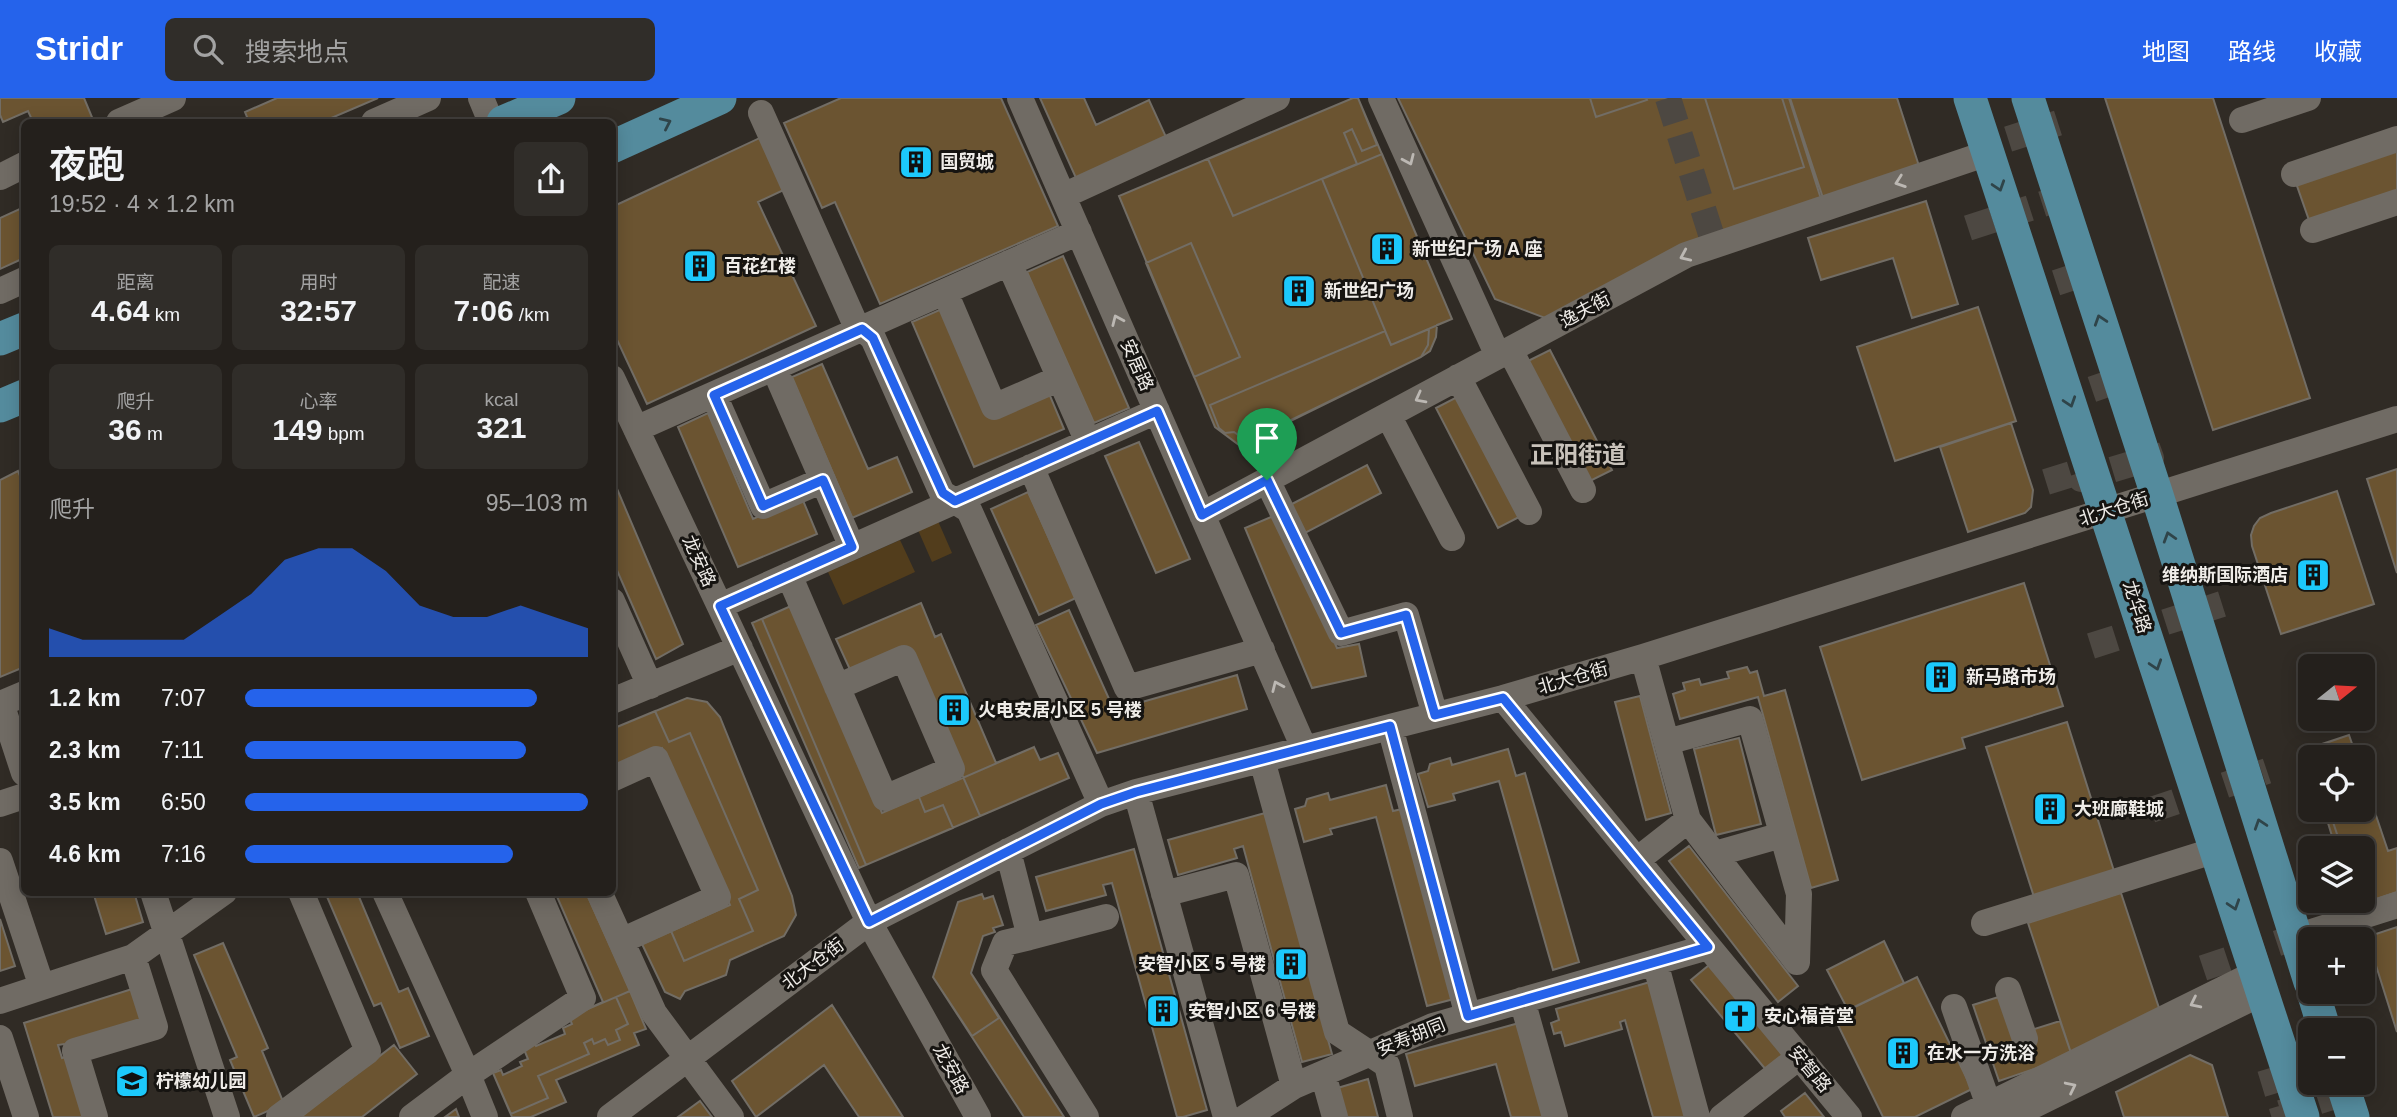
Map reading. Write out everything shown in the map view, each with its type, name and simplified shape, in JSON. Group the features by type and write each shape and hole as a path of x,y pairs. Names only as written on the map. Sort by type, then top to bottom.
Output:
{"main road":[{"path":"510,119 559,98"},
{"path":"616,145 720,98"},
{"name":"龙华路","path":"1970,98 2303,1117"},
{"path":"2028,98 2157,495 2298,943"},
{"path":"0,339 21,330"},
{"path":"2346,1095 2353,1117"}],"street":[{"path":"126,119 173,98"},
{"path":"381,119 428,98"},
{"path":"481,98 491,119"},
{"name":"安居路","path":"1020,98 1304,748"},
{"path":"1063,196 1278,98"},
{"path":"1381,98 1504,353 1583,490"},
{"path":"2242,120 2308,98"},
{"path":"761,113 854,321 873,338 943,493 969,510 1101,804"},
{"path":"2294,174 2397,139"},
{"name":"逸夫街","path":"1202,515 1713,240 1988,153"},
{"path":"0,177 21,166"},
{"path":"2313,230 2397,202"},
{"path":"636,429 1079,232"},
{"path":"1009,263 1088,442"},
{"path":"0,291 21,281"},
{"path":"945,292 994,407 1060,378"},
{"path":"775,368 852,547"},
{"path":"1458,377 1529,512"},
{"name":"龙安路","path":"616,386 869,922 978,1117"},
{"path":"714,395 763,506 823,480"},
{"path":"720,606 1157,411"},
{"path":"1388,415 1452,538"},
{"name":"北大仓街","path":"610,1117 869,922 1101,804 1136,792 1503,698 1643,657 2397,419"},
{"path":"1031,467 1127,688 1262,650"},
{"path":"1267,480 1341,633 1406,615 1435,715"},
{"path":"789,575 837,687 885,798 952,769 904,658 837,687"},
{"path":"616,610 650,686"},
{"path":"616,699 740,648"},
{"path":"1643,657 1688,820 1797,962 1799,894 1750,719 1667,742"},
{"name":"安智路","path":"1503,698 1849,1117"},
{"path":"9,700 21,758"},
{"path":"1390,726 1468,1016"},
{"path":"616,777 656,759 718,897 621,941"},
{"path":"1262,760 1337,1032 1387,1065 1400,1117"},
{"path":"1136,792 1164,894 1243,1116"},
{"path":"0,804 21,797"},
{"path":"1637,860 1688,820"},
{"path":"1715,854 1782,835"},
{"path":"1984,923 2216,849"},
{"path":"1008,851 1030,937"},
{"path":"0,860 42,987"},
{"path":"1164,894 1236,874 1294,1086"},
{"path":"154,896 227,1117"},
{"path":"0,1001 133,957 218,896"},
{"path":"279,1117 368,1051 303,896"},
{"path":"387,896 485,1117"},
{"path":"412,1117 468,1074 583,998 540,896"},
{"path":"601,896 654,1013 731,1117"},
{"path":"2296,937 2397,905"},
{"path":"1086,1117 994,970 1005,943 1106,917"},
{"name":"安寿胡同","path":"1243,1116 1294,1086 1433,1026 1708,947"},
{"path":"95,1117 75,1051 155,1027 133,957"},
{"path":"1655,962 1697,1117"},
{"path":"1954,1007 1988,1114 2259,983"},
{"path":"2008,990 2025,1039"},
{"path":"1522,1000 1555,1117"},
{"path":"0,1038 7,1082 26,1117"},
{"path":"1722,1117 1799,1056"},
{"path":"1323,1074 1335,1117"}],"shaded area":[{"path":"938,521 952,553 932,562 918,530"},
{"path":"900,540 915,572 843,605 828,572"}],"building":[{"path":"0,98 84,98 93,119 32,119 28,111 3,122 0,115"},
{"path":"277,98 378,98 329,119 248,119 245,112"},
{"name":"国贸城","path":"841,98 1001,98 1058,226 880,304 835,202 822,208 784,123"},
{"path":"1040,98 1084,98 1096,125 1149,100 1166,137 1076,178"},
{"path":"1358,98 1377,145 1362,151 1352,129 1344,133 1357,164 1233,216 1208,159"},
{"name":"新世纪广场","path":"1358,98 1452,319 1437,325 1436,337 1430,351 1421,357 1239,445 1215,427 1119,196"},
{"path":"1398,98 1789,98 1821,199 1545,318 1495,299"},
{"path":"1590,98 1646,98 1647,100 1596,117"},
{"path":"1705,98 1782,98 1804,167 1734,189"},
{"path":"1790,98 1897,98 1919,166 1823,198"},
{"path":"2105,98 2213,98 2310,398 2213,430"},
{"name":"百花红楼","path":"764,136 788,188 758,202 816,326 647,404 616,338 616,205"},
{"path":"2397,149 2397,194 2310,223 2296,183"},
{"name":"新世纪广场 A 座","path":"1382,154 1452,319 1391,345 1322,179"},
{"path":"1926,201 1958,304 1912,318 1893,258 1821,280 1808,238"},
{"path":"21,208 21,259 0,269 0,218"},
{"path":"1191,243 1240,357 1194,377 1146,263"},
{"path":"1063,256 1129,408 1094,423 1027,272"},
{"path":"1978,307 2016,421 1895,461 1857,347"},
{"path":"944,308 990,416 1048,391 1064,429 974,467 912,322"},
{"path":"1429,329 1428,345 1421,357 1248,442 1234,432 1225,433 1219,428 1210,405 1385,331 1391,345"},
{"path":"1550,350 1612,470 1588,482 1526,362"},
{"path":"822,364 868,469 897,457 912,492 852,518 792,377"},
{"path":"1459,396 1521,516 1498,528 1436,408"},
{"path":"708,413 753,519 802,498 817,534 738,567 678,427"},
{"path":"2011,423 2033,490 2031,507 2025,513 1968,532 1940,447"},
{"path":"1139,442 1190,559 1156,573 1105,456"},
{"path":"1367,465 1381,493 1305,533 1290,505"},
{"path":"2397,469 2397,573 2367,479"},
{"path":"18,471 21,478 21,668 0,677 0,480"},
{"path":"616,486 683,644 656,659 616,568"},
{"name":"维纳斯国际酒店","path":"2337,491 2374,604 2281,634 2252,546 2254,526 2260,518 2271,513"},
{"path":"1028,492 1076,598 1039,615 991,509"},
{"path":"1278,514 1337,648 1359,644 1366,676 1312,688 1245,528"},
{"name":"新马路市场","path":"2024,583 2063,706 1962,738 1965,748 1862,780 1820,647"},
{"name":"火电安居小区 5 号楼","path":"921,603 935,637 941,634 996,763 1034,747 1040,760 1058,753 1069,778 980,816 908,650 852,674 836,639"},
{"path":"793,605 882,813 919,797 925,812 943,805 953,828 866,865 762,619"},
{"path":"793,605 882,813 1034,747 1040,760 1058,753 1069,778 859,868 752,623"},
{"path":"1069,610 1114,710 1237,675 1247,709 1097,753 1036,625"},
{"path":"1747,667 1750,673 1757,671 1764,696 1785,690 1838,880 1811,888 1758,697 1680,719 1673,694 1685,690 1683,683 1699,679 1701,685 1729,678 1727,672"},
{"path":"1640,696 1671,813 1646,820 1615,702"},
{"path":"687,698 707,702 720,717 792,896 796,915 784,936 730,960 726,975 685,991 680,999 665,992 642,944 730,905 662,748 616,767 616,727"},
{"path":"655,711 669,742 690,733 758,890 739,899 753,931 684,961 671,931 730,905 662,748 616,767 616,727"},
{"name":"大班廊鞋城","path":"2067,722 2114,871 2034,897 1986,747"},
{"path":"2349,735 2352,745 2320,745"},
{"path":"2349,735 2352,745 2319,745"},
{"path":"1739,738 1761,824 1716,835 1694,749"},
{"path":"1508,749 1516,776 1525,773 1579,962 1553,970 1499,781 1453,794 1455,800 1428,807 1418,774 1428,771 1430,764 1450,758 1452,765"},
{"path":"1386,785 1393,811 1402,809 1454,999 1427,1006 1376,817 1330,829 1332,834 1304,842 1295,809 1305,806 1307,799 1328,793 1330,800"},
{"path":"2375,812 2388,851 2397,848 2397,892 2375,900 2375,836 2338,836 2333,822 2375,822"},
{"path":"2375,812 2388,851 2397,848 2397,897 2375,902 2375,836 2332,836 2328,822 2375,822"},
{"name":"安智小区 5 号楼","path":"1265,813 1332,1054 1302,1062 1243,846 1234,849 1237,858 1178,875 1168,840"},
{"path":"1689,846 1798,986 1778,1002 1669,861"},
{"name":"安智小区 6 号楼","path":"1134,849 1207,1110 1183,1117 1177,1117 1112,883 1103,885 1106,895 1046,911 1036,877"},
{"path":"2121,893 2160,1011 2072,1056 2028,923"},
{"path":"982,894 984,899 993,896 1003,925 993,928 995,932 983,936 971,973 1064,1117 1024,1117 933,977 958,902"},
{"path":"982,894 984,899 993,896 1003,925 993,928 995,932 983,936 971,973 999,1018 972,1036 933,977 958,902"},
{"path":"94,896 135,896 143,922 106,934"},
{"path":"327,896 359,896 399,992 408,988 429,1036 400,1048 381,1003 374,1006"},
{"path":"557,896 588,896 630,991 616,997 628,1024 616,1030 620,1040 608,1045 605,1039 594,1044 592,1039 584,1043 589,1054 538,1076 548,1098 511,1114 493,1073 501,1070 503,1075 522,1066 520,1062 528,1059 523,1047 534,1042 536,1046 565,1034 563,1028 572,1024 569,1017 603,1002"},
{"path":"0,919 15,966 0,971"},
{"path":"2397,927 2397,1032 2375,962 2375,934"},
{"path":"1884,941 1904,983 1848,1010 1827,970"},
{"path":"223,943 268,1048 262,1051 284,1104 254,1117 230,1060 237,1057 194,955"},
{"name":"安心福音堂","path":"1714,961 1789,1053 1767,1071 1691,980"},
{"name":"在水一方洗浴","path":"1917,977 1972,1089 1915,1117 1883,1117 1834,1017"},
{"path":"1650,982 1689,1117 1653,1117 1625,1020 1620,1022 1622,1029 1565,1046 1561,1032 1554,1034 1551,1023 1559,1020 1556,1009"},
{"path":"132,989 143,1024 66,1048 64,1044 58,1045 62,1058 70,1056 89,1117 53,1117 24,1023"},
{"path":"630,991 646,1029 634,1033 639,1045 556,1080 566,1102 531,1117 512,1117 493,1073 501,1070 503,1075 522,1066 520,1062 528,1059 523,1047 534,1042 536,1046 565,1034 563,1028 572,1024 569,1017"},
{"path":"2005,995 2028,1031 2060,1021 2072,1056 1999,1081 1973,1005"},
{"path":"832,1005 903,1117 859,1117 824,1065 756,1117 732,1081"},
{"path":"1519,1023 1546,1117 1511,1117 1496,1064 1415,1086 1406,1054"},
{"path":"394,1045 417,1074 362,1117 301,1117"},
{"path":"2190,1055 2212,1065 2228,1117 2124,1117 2116,1092"},
{"path":"1368,1079 1378,1117 1341,1117 1334,1089"},
{"path":"1805,1093 1824,1117 1785,1117 1781,1111"},
{"path":"700,1101 712,1117 678,1117"},
{"path":"456,1109 459,1117 445,1117"}],"tunnel":[{"path":"1668,98 1711,234"},
{"path":"1971,151 2058,123"},
{"path":"1968,228 2067,196"},
{"path":"2019,295 2092,271"},
{"path":"2055,402 2125,378"},
{"path":"2079,473 2081,479 2151,458 2147,447"},
{"path":"2046,482 2078,472"},
{"path":"2091,646 2222,604"},
{"path":"2151,810 2267,771"},
{"path":"2203,968 2298,936"},
{"path":"2270,1068 2285,1117"},
{"path":"2281,1113 2339,1095"}],"place":[{"name":"国贸城","path":"916,162"},
{"name":"新世纪广场 A 座","path":"1387,249"},
{"name":"百花红楼","path":"700,266"},
{"name":"新世纪广场","path":"1299,291"},
{"name":"维纳斯国际酒店","path":"2313,575"},
{"name":"新马路市场","path":"1941,677"},
{"name":"火电安居小区 5 号楼","path":"954,710"},
{"name":"大班廊鞋城","path":"2050,809"},
{"name":"安智小区 5 号楼","path":"1291,964"},
{"name":"安智小区 6 号楼","path":"1163,1011"},
{"name":"安心福音堂","path":"1740,1016"},
{"name":"在水一方洗浴","path":"1903,1053"},
{"name":"柠檬幼儿园","path":"132,1081"}],"district":[{"name":"正阳街道","path":"1578,454"}],"route":[{"path":"862,329 873,338 943,493 955,501 1157,411 1202,515 1267,480 1341,633 1406,615 1435,715 1503,698 1708,947 1468,1016 1390,726 1136,792 1101,804 869,922 720,606 852,547 823,480 763,506 714,395 862,329"}]}
